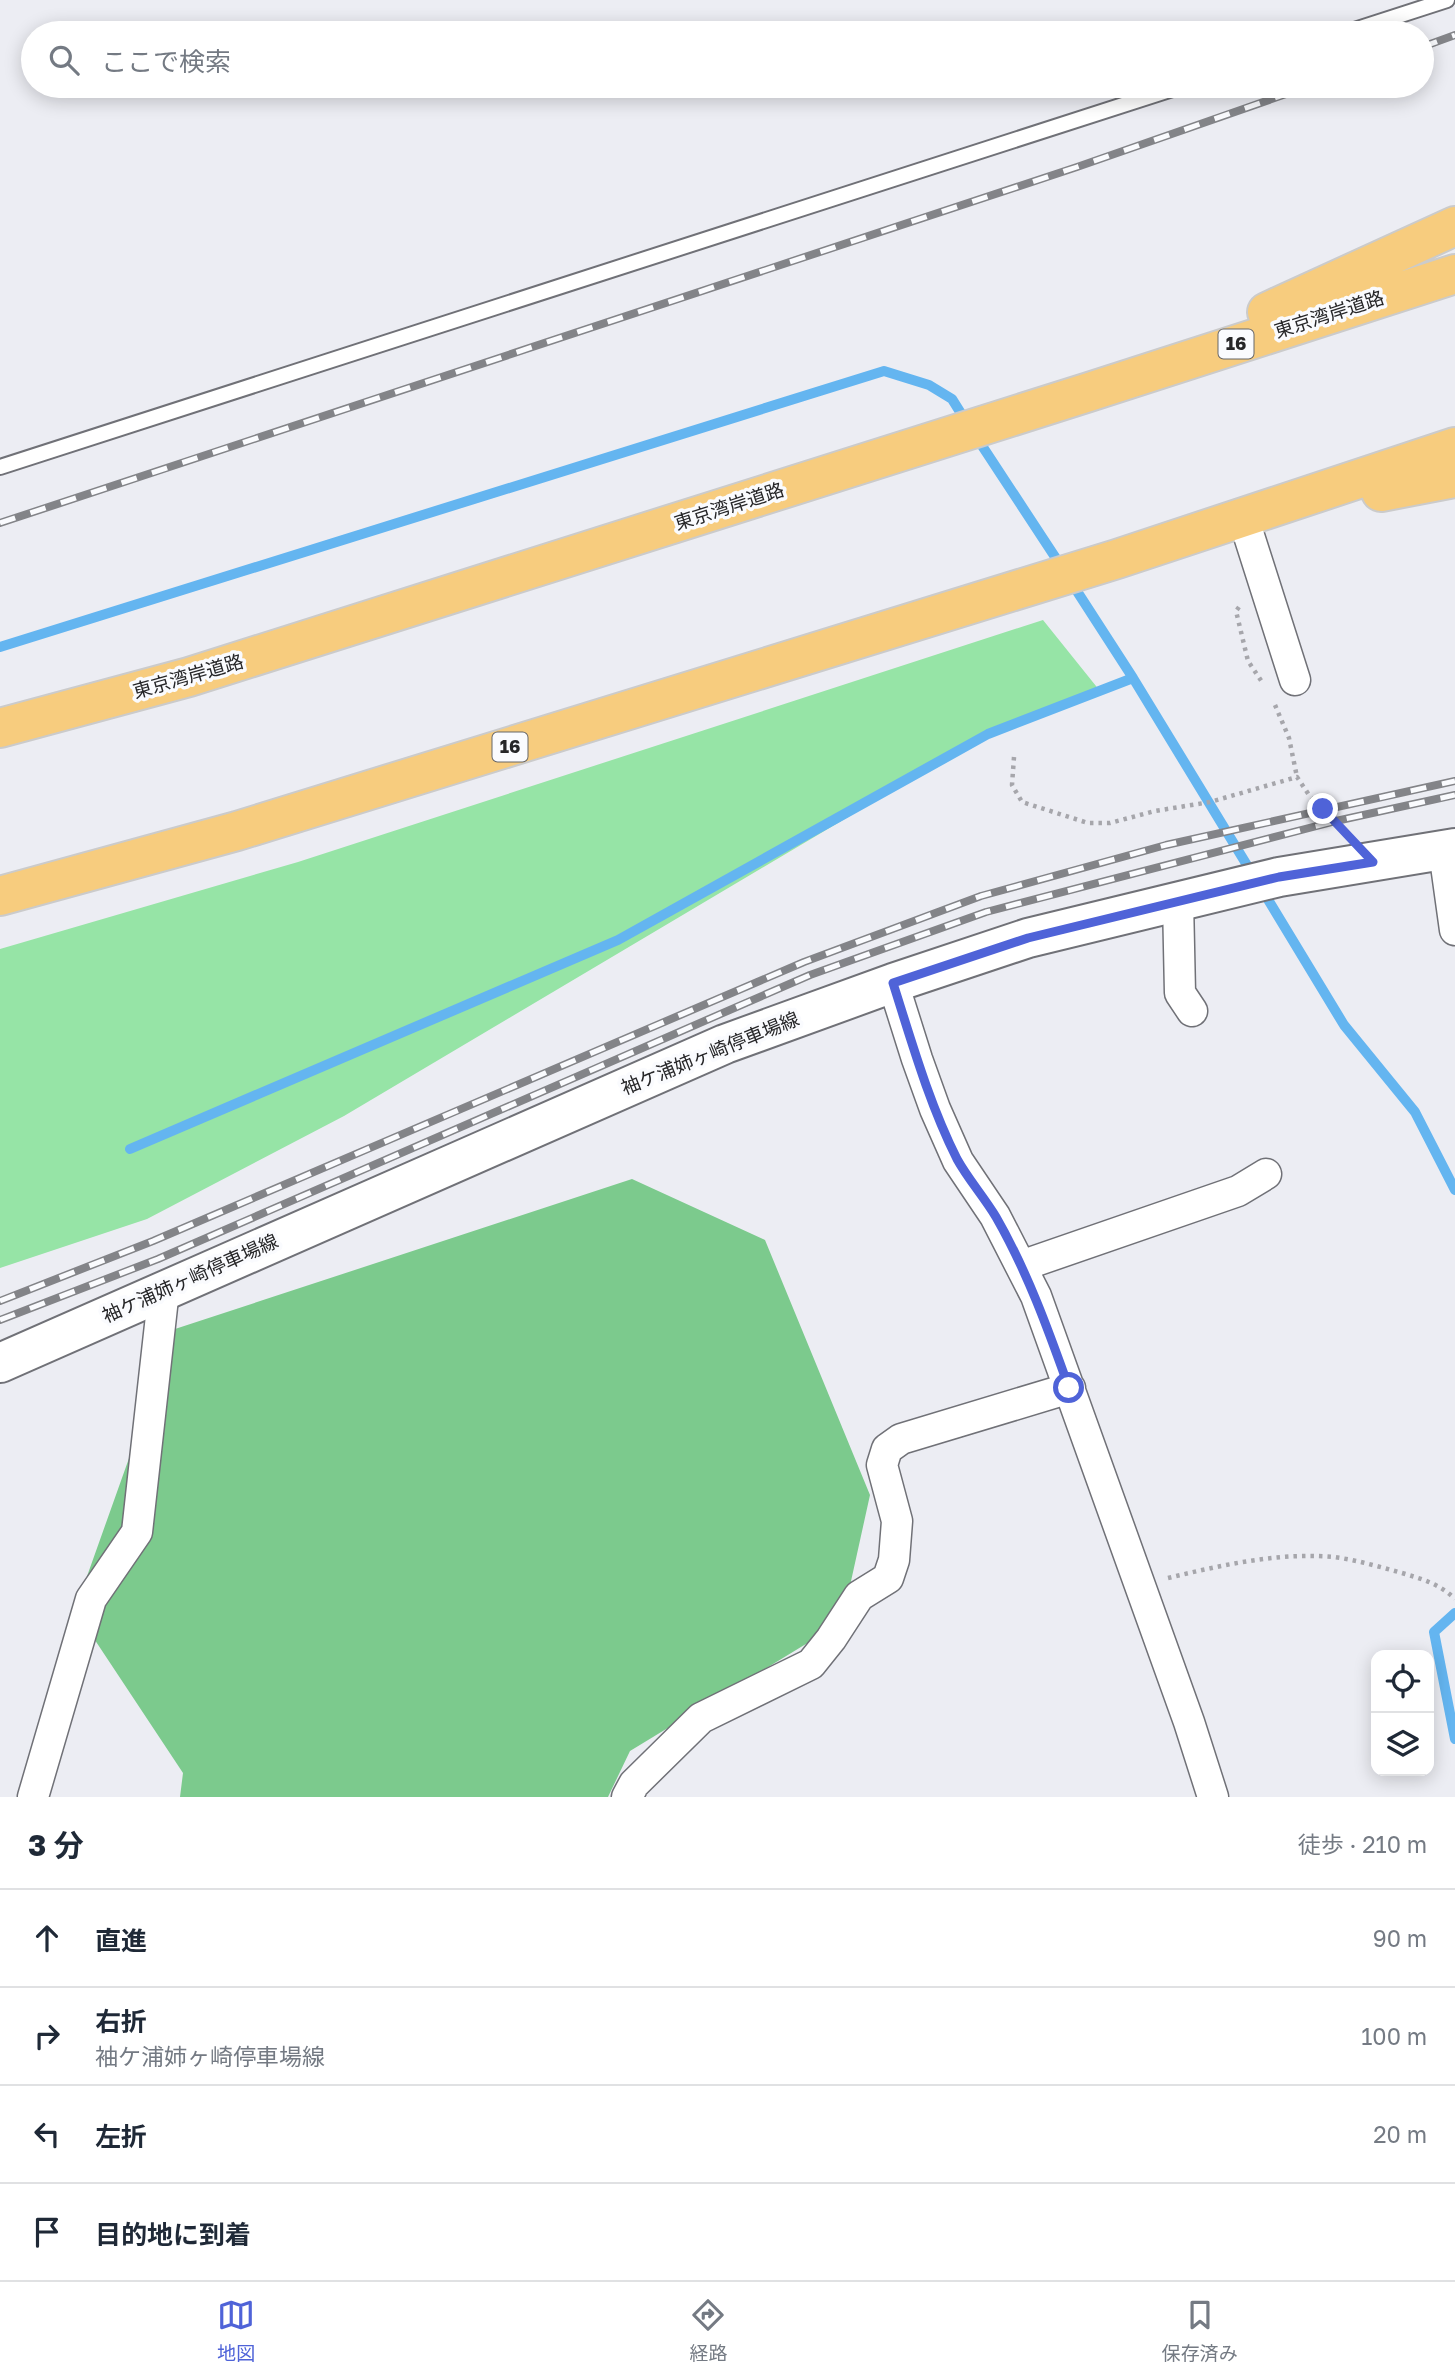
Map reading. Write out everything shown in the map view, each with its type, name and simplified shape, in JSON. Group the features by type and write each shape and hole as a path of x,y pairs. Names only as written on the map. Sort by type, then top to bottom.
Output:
{"highway":[{"path":"1089,392 1455,226"},
{"name":"東京湾岸道路","path":"0,728 189,677 1455,274"},
{"name":"16","path":"0,896 237,831 1117,559 1455,447"},
{"path":"1243,517 1455,478"}],"main road":[{"name":"袖ケ浦姉ヶ崎停車場線","path":"0,1363 724,1044 893,983 1028,938 1178,901 1279,877 1449,850"}],"street":[{"path":"1243,517 1296,680"},
{"path":"1449,850 1455,930"},
{"path":"1178,901 1180,993 1192,1011"},
{"path":"893,983 917,1059 958,1161 995,1216 1036,1296 1140,1584 1213,1797"},
{"path":"1021,1266 1238,1191 1266,1174"},
{"path":"33,1797 91,1599 137,1532 164,1289"},
{"path":"627,1797 634,1784 701,1718 811,1664 859,1596 888,1578 894,1560 897,1521 883,1465 887,1449 901,1439 1069,1388"}],"lane":[{"path":"1382,21 1447,0"},
{"path":"0,467 1145,98"}],"path":[{"path":"1014,757 1012,785 1022,802 1088,823 1110,823 1155,811 1210,802 1297,777 1310,796 1373,862"},
{"path":"1140,1584 1218,1566 1279,1558 1334,1557 1380,1566 1419,1578 1444,1588 1455,1599"}],"green space":[{"path":"1043,620 1100,691 988,734 344,1116 147,1219 0,1268 0,949 298,862"},
{"path":"632,1179 765,1240 870,1495 842,1622 630,1751 608,1797 180,1797 183,1773 75,1610 175,1329"}],"waterway":[{"path":"0,647 884,371 929,385 952,399 967,423"},
{"path":"975,435 1061,566"},
{"path":"1071,582 1253,875"},
{"path":"130,1149 618,940 988,734 1133,678"},
{"path":"1261,888 1344,1025 1415,1112 1455,1190"},
{"path":"1455,1613 1434,1632 1455,1739"}],"railway":[{"path":"1434,43 1455,35"},
{"path":"0,523 1077,167 1275,98"},
{"path":"0,1301 153,1241 804,962 981,896 1166,845 1455,781"},
{"path":"0,1320 158,1259 810,975 986,912 1336,821 1455,795"}],"route":[{"path":"1069,1388 1036,1296 995,1216 958,1161 935,1109 893,983 1028,938 1279,877 1373,862 1323,809"}]}
